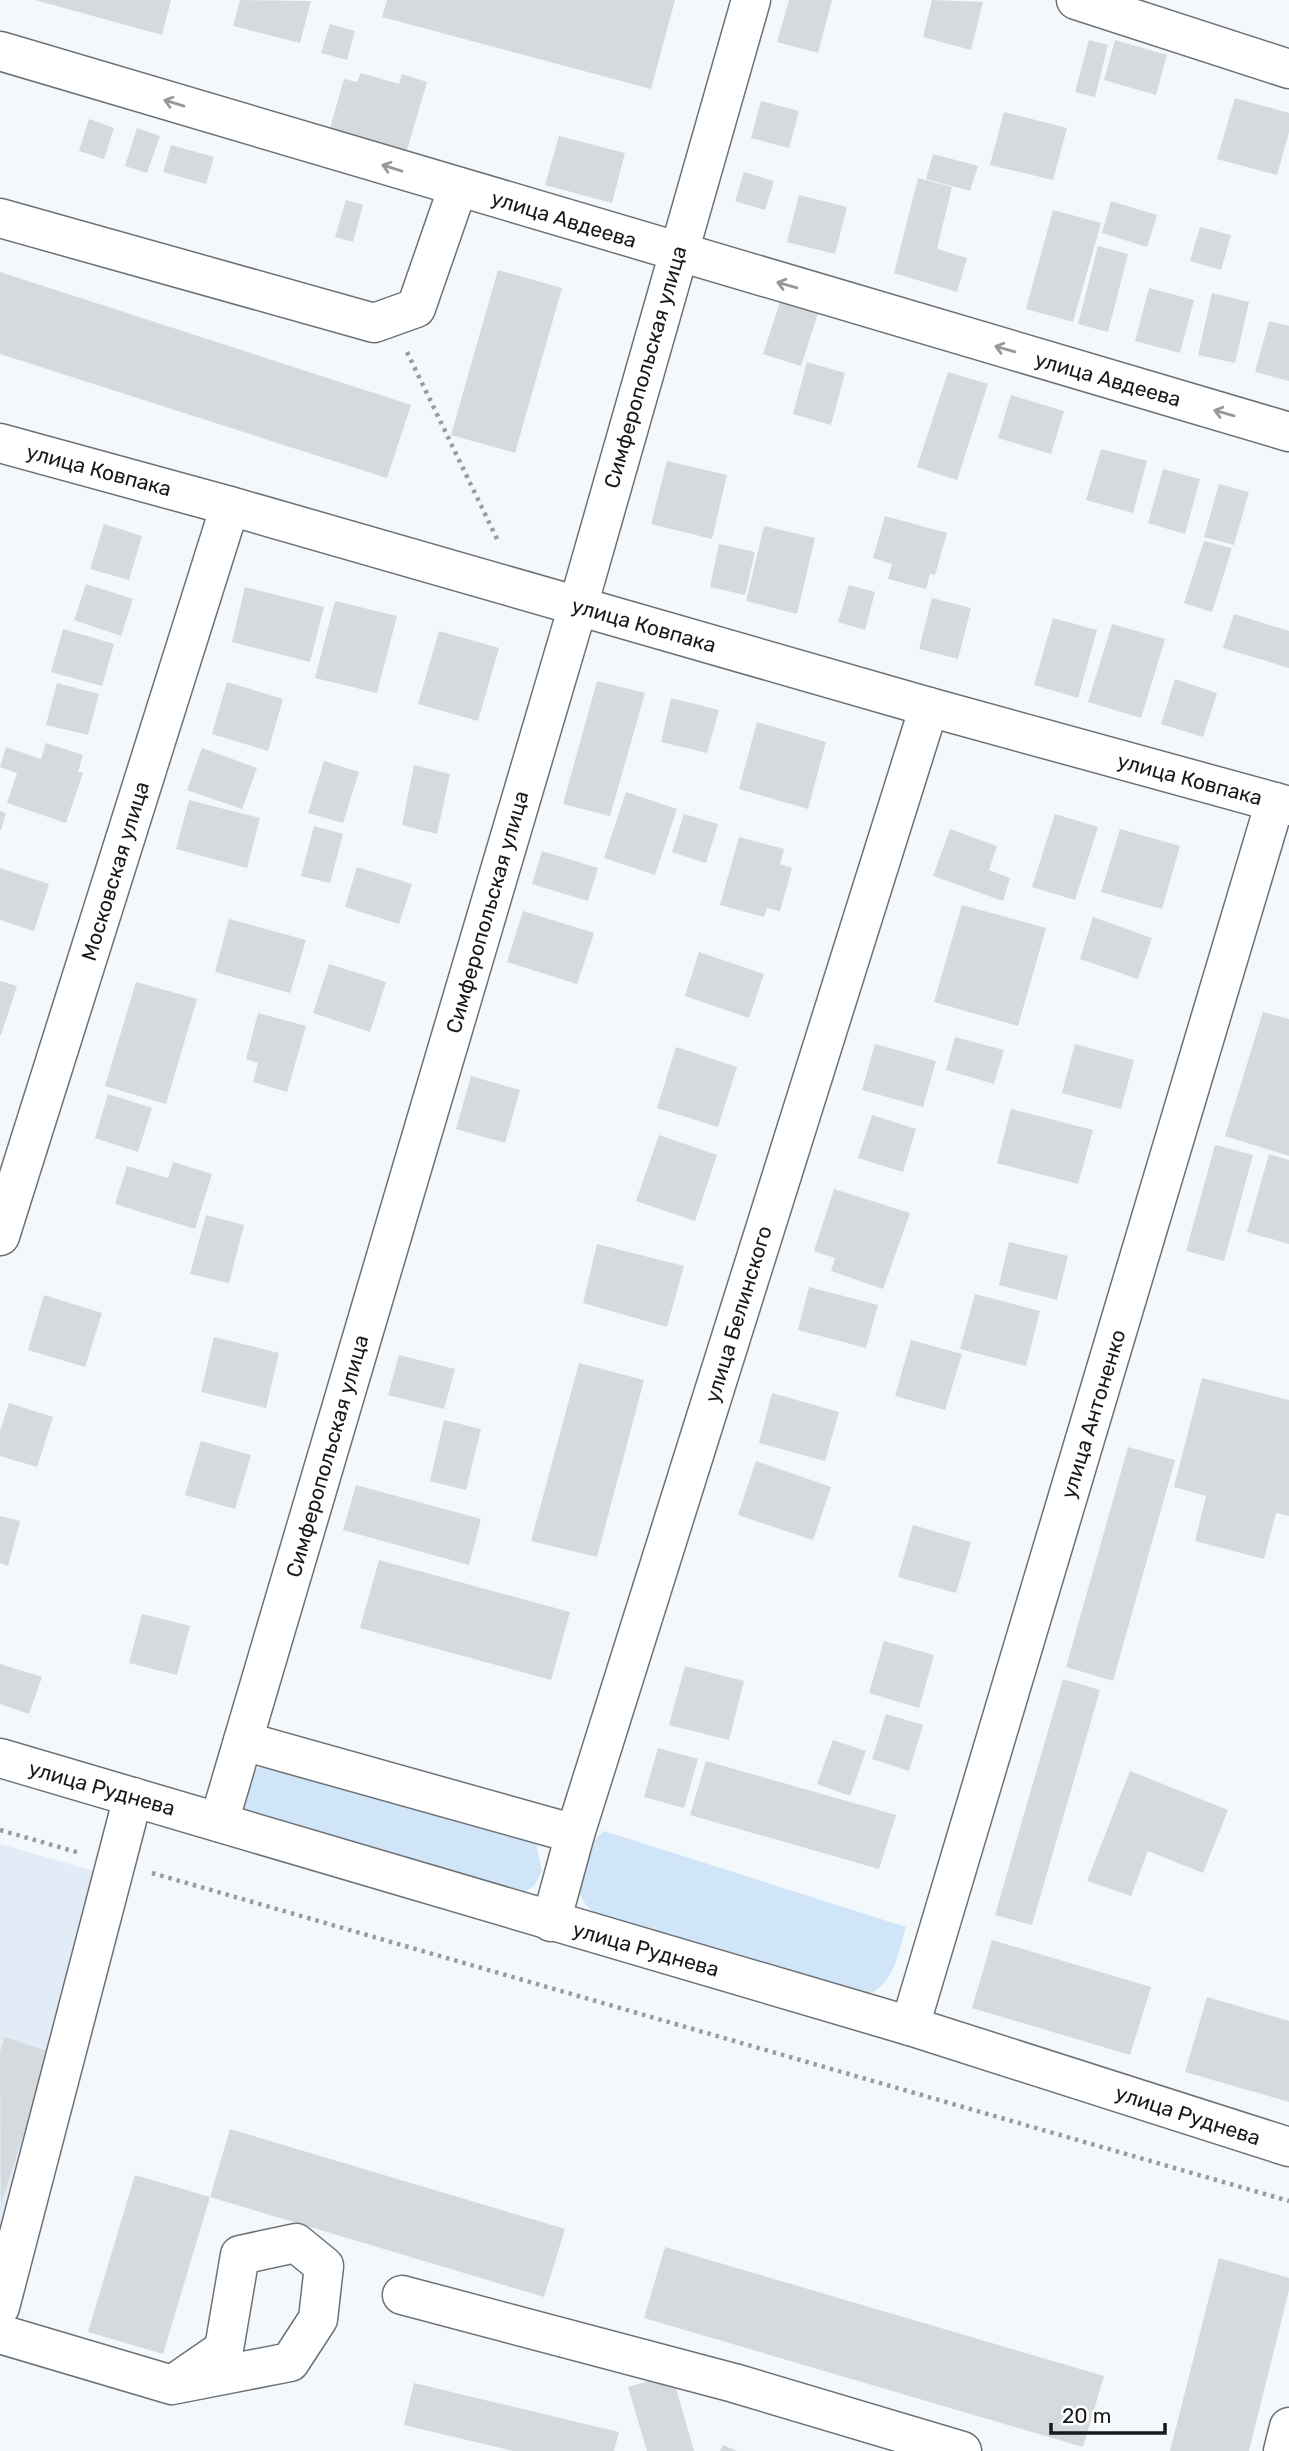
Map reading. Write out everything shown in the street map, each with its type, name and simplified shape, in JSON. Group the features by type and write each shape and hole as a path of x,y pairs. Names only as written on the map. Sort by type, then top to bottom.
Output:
{"street":[{"name":"Симферопольская улица","path":"219,1822 578,606 751,0"},
{"path":"1076,0 1289,69"},
{"name":"улица Авдеева","path":"0,51 1289,432"},
{"path":"0,218 374,323 416,308 458,187"},
{"name":"улица Ковпака","path":"0,443 230,506 929,707 1282,804"},
{"name":"Московская улица","path":"0,1236 230,506"},
{"name":"улица Белинского","path":"551,1922 575,1834 929,707"},
{"name":"улица Антоненко","path":"910,2026 1282,804"},
{"path":"243,1741 575,1834"},
{"name":"улица Руднева","path":"0,1758 910,2026 1289,2147"},
{"path":"0,2307 133,1797"},
{"path":"402,2295 734,2384 962,2451"},
{"path":"0,2334 172,2385"},
{"path":"1283,2451 1289,2427"}],"path":[{"path":"390,317 503,551"},
{"path":"0,1830 1289,2201"}],"shaded area":[{"path":"261,1767 536,1843 542,1871 534,1886 520,1895 244,1818 239,1778"},
{"path":"604,1831 906,1927 896,1962 886,1981 868,1995 855,2000 595,1915 580,1894 578,1879 585,1856"},
{"path":"0,1844 129,1881 0,2251"}],"building":[{"path":"35,0 171,0 162,35"},
{"path":"240,0 311,1 300,43 233,26"},
{"path":"387,0 675,0 651,89 382,17"},
{"path":"789,0 832,0 818,53 777,42"},
{"path":"932,0 983,2 971,50 923,37"},
{"path":"330,24 355,31 347,60 321,53"},
{"path":"1089,40 1108,45 1095,97 1075,92"},
{"path":"1115,40 1167,55 1156,95 1104,80"},
{"path":"361,73 399,84 402,74 427,82 407,150 330,128 344,79 357,82"},
{"path":"1235,98 1289,113 1289,132 1277,175 1217,159"},
{"path":"761,101 799,111 789,148 751,138"},
{"path":"1004,112 1067,128 1053,180 990,165"},
{"path":"89,119 114,128 104,159 79,151"},
{"path":"137,128 160,136 147,173 125,166"},
{"path":"559,136 625,153 612,203 545,185"},
{"path":"171,145 214,157 206,184 163,172"},
{"path":"933,154 978,166 970,191 926,179"},
{"path":"744,172 774,181 765,210 735,201"},
{"path":"918,178 952,187 937,249 967,258 957,292 894,273"},
{"path":"799,195 847,207 835,254 787,242"},
{"path":"346,200 363,205 353,242 335,237"},
{"path":"1111,201 1157,215 1147,247 1102,233"},
{"path":"1053,210 1101,223 1073,322 1026,309"},
{"path":"1200,227 1231,235 1221,270 1190,261"},
{"path":"1098,246 1128,254 1108,332 1078,324"},
{"path":"498,270 562,288 515,453 451,435"},
{"path":"0,272 411,405 387,478 0,354"},
{"path":"1149,288 1194,300 1180,353 1135,341"},
{"path":"1212,293 1249,302 1235,363 1198,355"},
{"path":"780,302 818,313 801,366 763,354"},
{"path":"1269,321 1289,326 1289,381 1255,372"},
{"path":"807,362 845,373 831,425 793,414"},
{"path":"948,372 988,384 957,480 917,467"},
{"path":"1011,395 1064,411 1051,454 998,438"},
{"path":"1101,449 1147,461 1133,513 1086,500"},
{"path":"667,461 727,475 712,539 651,524"},
{"path":"1163,469 1200,479 1185,534 1148,523"},
{"path":"1219,484 1249,492 1234,545 1204,537"},
{"path":"885,516 947,533 935,575 930,574 926,589 888,579 892,564 873,558"},
{"path":"104,524 142,536 129,580 90,569"},
{"path":"764,526 815,538 797,614 746,601"},
{"path":"1204,541 1232,548 1212,612 1184,603"},
{"path":"719,544 755,552 745,595 710,587"},
{"path":"86,584 133,599 121,636 74,620"},
{"path":"849,585 875,592 865,630 838,622"},
{"path":"245,587 324,607 310,662 232,642"},
{"path":"932,598 971,608 958,659 919,649"},
{"path":"335,601 397,616 377,693 315,678"},
{"path":"1234,614 1289,631 1289,668 1223,648"},
{"path":"1053,618 1097,630 1078,698 1034,685"},
{"path":"1112,624 1165,639 1141,718 1088,702"},
{"path":"63,629 114,644 102,686 51,672"},
{"path":"439,631 499,648 478,721 418,704"},
{"path":"1175,679 1217,693 1203,737 1161,724"},
{"path":"597,681 645,693 610,816 563,804"},
{"path":"227,682 283,699 268,751 212,734"},
{"path":"57,683 99,694 88,735 46,725"},
{"path":"671,698 719,710 707,753 661,742"},
{"path":"757,722 826,742 808,809 739,789"},
{"path":"46,743 83,755 78,772 83,773 66,823 7,803 17,773 0,767 6,747 41,759"},
{"path":"202,748 257,768 242,809 187,790"},
{"path":"324,761 359,772 343,823 308,813"},
{"path":"414,765 450,774 437,834 402,825"},
{"path":"626,792 677,809 655,875 604,858"},
{"path":"189,800 260,818 247,868 176,849"},
{"path":"0,811 6,813 1,830 0,830"},
{"path":"684,814 718,824 706,863 672,852"},
{"path":"1055,814 1098,827 1075,900 1032,887"},
{"path":"314,826 343,834 330,883 301,876"},
{"path":"950,829 997,846 989,870 1010,878 1003,901 933,876"},
{"path":"1120,829 1180,846 1162,909 1101,892"},
{"path":"739,837 784,849 780,864 792,868 780,911 767,908 764,917 720,905"},
{"path":"542,851 598,868 588,901 532,884"},
{"path":"357,867 412,884 399,924 345,907"},
{"path":"0,868 49,884 34,931 0,920"},
{"path":"962,905 1046,928 1018,1026 934,1002"},
{"path":"523,911 594,933 577,984 507,962"},
{"path":"1093,917 1152,938 1138,979 1080,959"},
{"path":"229,919 306,940 290,993 215,972"},
{"path":"699,952 764,974 749,1018 685,996"},
{"path":"329,964 386,982 370,1032 313,1013"},
{"path":"0,981 17,986 1,1035 0,1035"},
{"path":"136,982 197,999 166,1104 105,1086"},
{"path":"1263,1012 1289,1019 1289,1156 1225,1136"},
{"path":"258,1013 306,1026 287,1092 253,1082 258,1063 246,1059"},
{"path":"955,1037 1004,1050 994,1084 946,1070"},
{"path":"875,1044 936,1061 923,1107 862,1090"},
{"path":"1075,1044 1134,1060 1121,1109 1062,1093"},
{"path":"676,1047 737,1067 718,1127 657,1108"},
{"path":"471,1076 520,1090 505,1143 456,1129"},
{"path":"108,1094 152,1108 138,1152 95,1138"},
{"path":"1011,1109 1093,1130 1078,1184 997,1163"},
{"path":"872,1115 916,1129 903,1172 858,1158"},
{"path":"659,1135 717,1155 695,1221 636,1201"},
{"path":"1215,1145 1253,1155 1224,1261 1186,1251"},
{"path":"1269,1154 1289,1160 1289,1244 1247,1232"},
{"path":"173,1162 212,1174 195,1229 115,1204 127,1166 168,1178"},
{"path":"834,1189 910,1213 883,1289 831,1271 835,1258 814,1251"},
{"path":"206,1215 244,1225 229,1283 190,1274"},
{"path":"1009,1242 1068,1256 1057,1300 999,1285"},
{"path":"597,1244 684,1266 667,1327 583,1303"},
{"path":"809,1287 878,1305 866,1348 798,1330"},
{"path":"975,1294 1040,1311 1026,1366 960,1349"},
{"path":"44,1295 102,1313 85,1367 28,1350"},
{"path":"214,1337 279,1353 266,1408 201,1392"},
{"path":"911,1340 962,1354 945,1410 895,1396"},
{"path":"399,1355 455,1369 444,1409 388,1395"},
{"path":"579,1363 644,1380 597,1557 531,1541"},
{"path":"1202,1378 1289,1400 1289,1516 1276,1513 1264,1559 1195,1541 1206,1496 1174,1487"},
{"path":"772,1393 839,1412 825,1461 759,1443"},
{"path":"9,1403 53,1417 37,1467 0,1456 0,1431"},
{"path":"444,1420 481,1429 466,1490 430,1481"},
{"path":"201,1441 251,1455 235,1509 185,1495"},
{"path":"1128,1447 1175,1460 1113,1681 1066,1667"},
{"path":"756,1461 831,1487 813,1540 738,1515"},
{"path":"356,1485 481,1519 469,1565 343,1530"},
{"path":"0,1516 20,1521 8,1566 0,1563"},
{"path":"913,1525 971,1542 956,1593 898,1577"},
{"path":"379,1560 570,1612 551,1680 360,1628"},
{"path":"142,1614 190,1626 177,1675 129,1663"},
{"path":"884,1641 934,1655 919,1708 869,1693"},
{"path":"0,1664 42,1677 29,1714 0,1704"},
{"path":"685,1666 744,1681 729,1740 669,1725"},
{"path":"1063,1679 1100,1690 1032,1925 995,1915"},
{"path":"886,1714 923,1725 909,1771 872,1759"},
{"path":"833,1740 866,1751 850,1796 817,1784"},
{"path":"658,1748 698,1759 684,1808 644,1797"},
{"path":"706,1761 896,1815 879,1869 690,1815"},
{"path":"1130,1771 1228,1810 1203,1873 1148,1851 1131,1896 1087,1881"},
{"path":"992,1940 1151,1987 1130,2055 972,2008"},
{"path":"1207,1997 1289,2021 1289,2102 1185,2072"},
{"path":"5,2037 50,2052 1,2204 0,2052"},
{"path":"230,2129 565,2229 544,2297 210,2197"},
{"path":"135,2175 210,2197 163,2354 88,2332"},
{"path":"665,2247 1104,2376 1083,2447 644,2318"},
{"path":"1219,2258 1289,2278 1289,2290 1249,2451 1170,2451"},
{"path":"672,2374 694,2451 647,2451 628,2387"},
{"path":"414,2383 619,2432 614,2451 513,2451 404,2425"},
{"path":"723,2445 737,2451 720,2451"}]}
